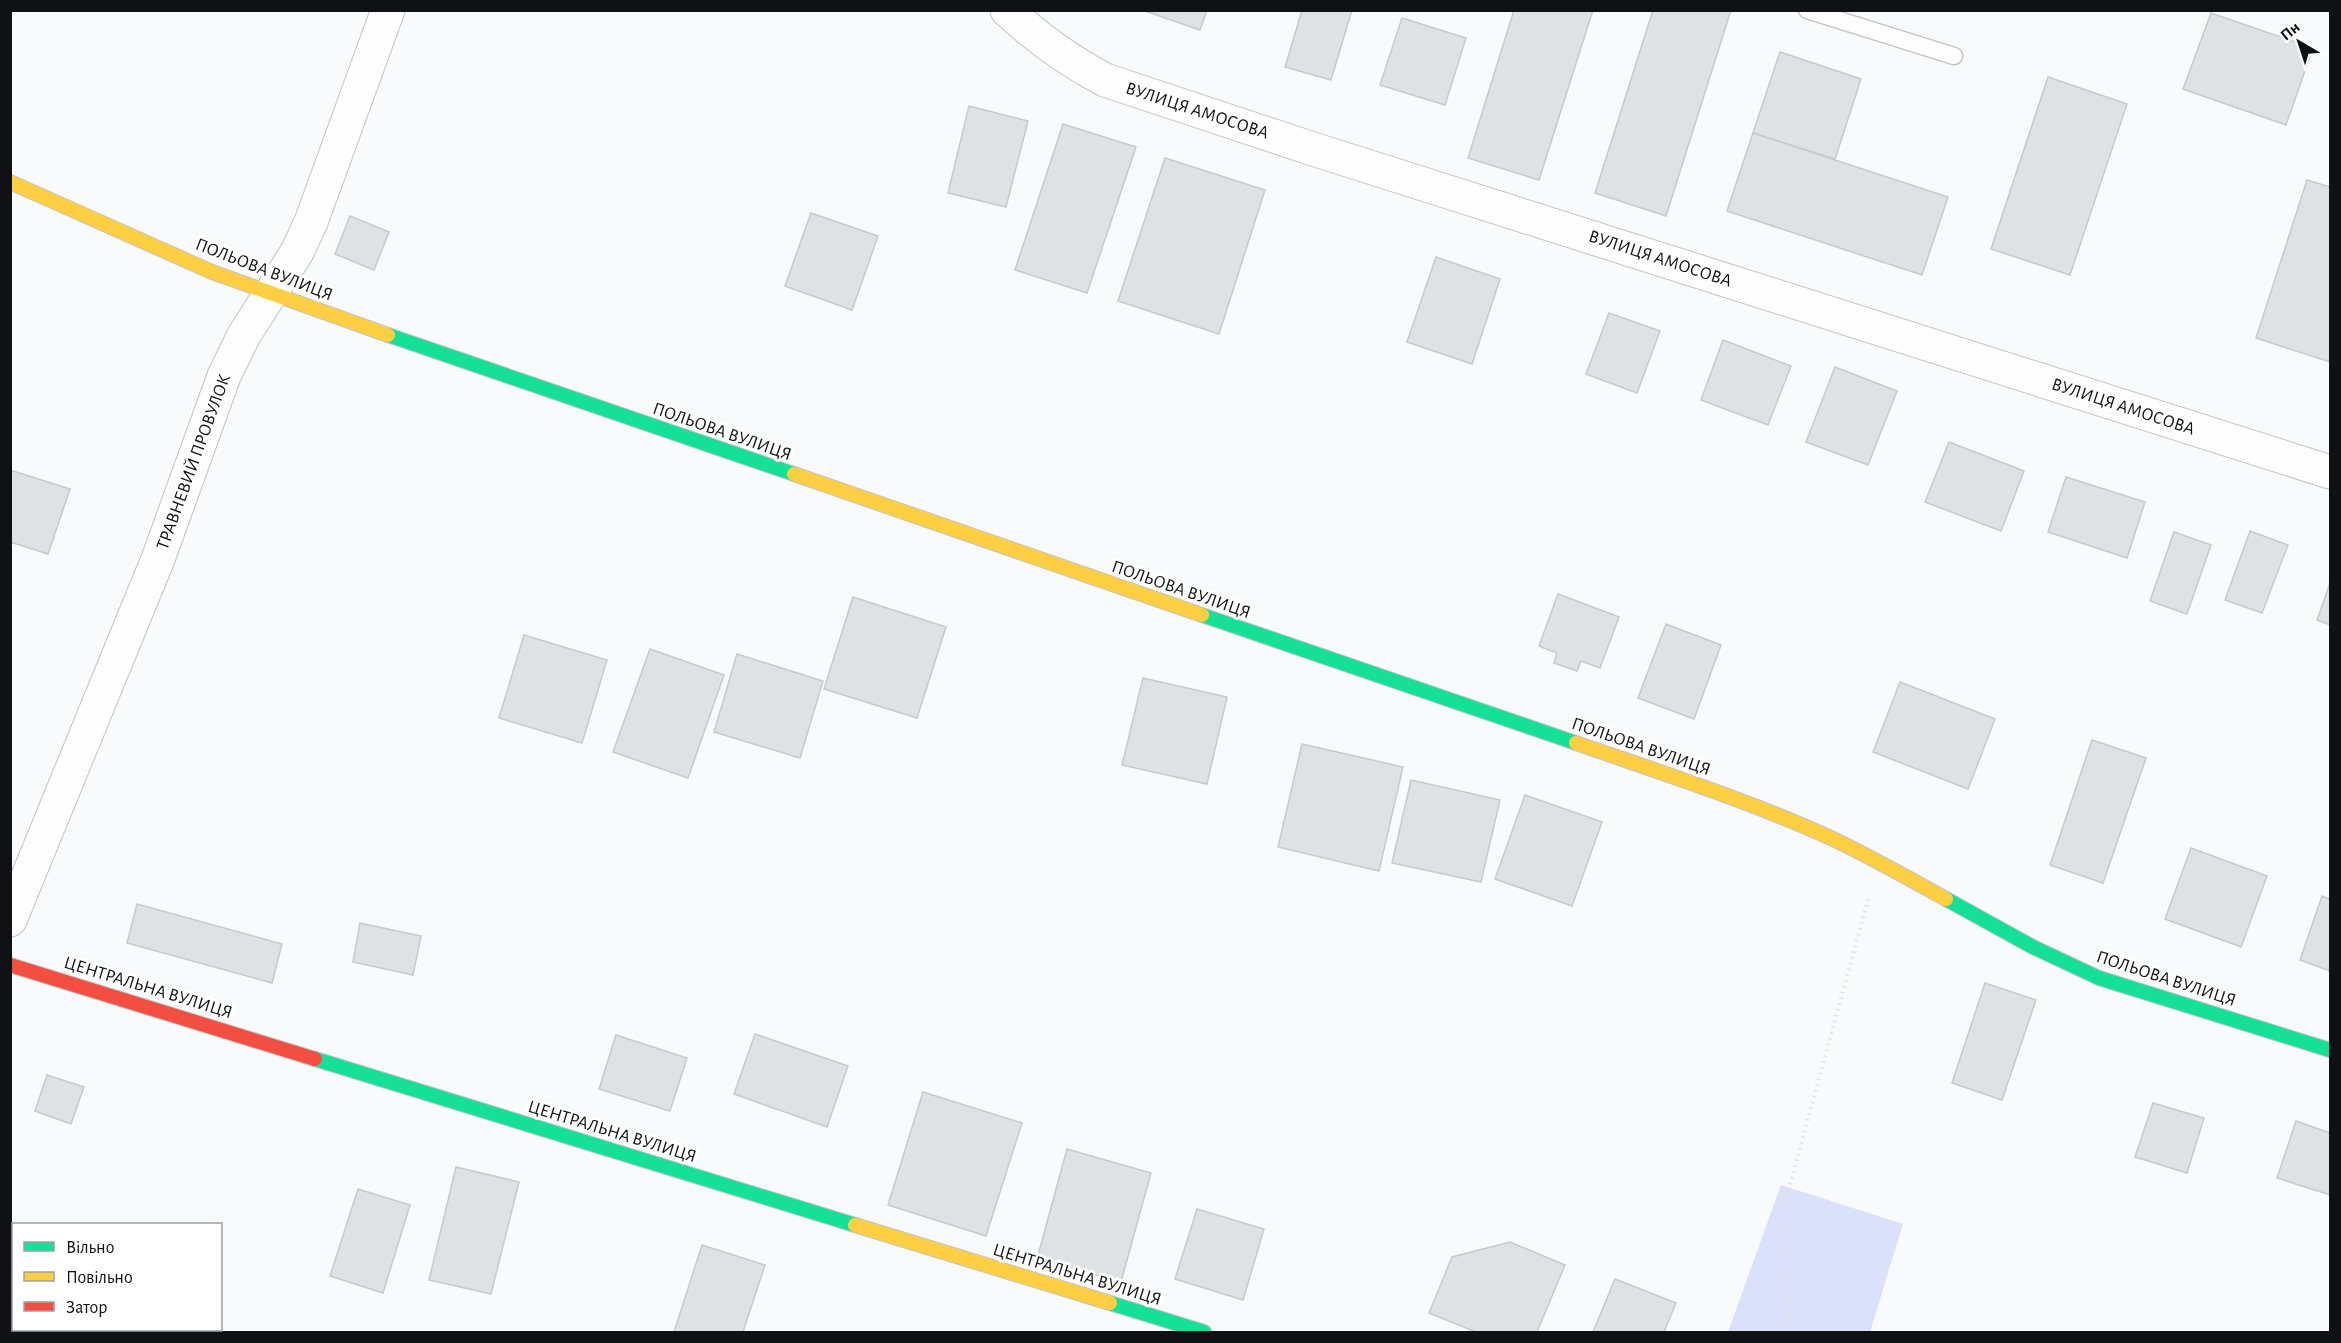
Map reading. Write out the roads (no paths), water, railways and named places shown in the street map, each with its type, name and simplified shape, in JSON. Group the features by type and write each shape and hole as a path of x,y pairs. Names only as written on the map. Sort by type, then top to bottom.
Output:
{"street":[{"name":"ТРАВНЕВИЙ ПРОВУЛОК","path":"10,920 158,559 224,376 244,335 297,252 311,222 388,10"},
{"name":"ВУЛИЦЯ АМОСОВА","path":"1007,10 1074,64 1105,80 1324,153 2331,472"},
{"name":"ПОЛЬОВА ВУЛИЦЯ","path":"10,182 212,272 270,294 1709,789 1830,838 1878,861 2033,947 2098,978 2331,1050"},
{"name":"ЦЕНТРАЛЬНА ВУЛИЦЯ","path":"10,964 1204,1332"}],"lane":[{"path":"1807,10 1954,56"}]}
